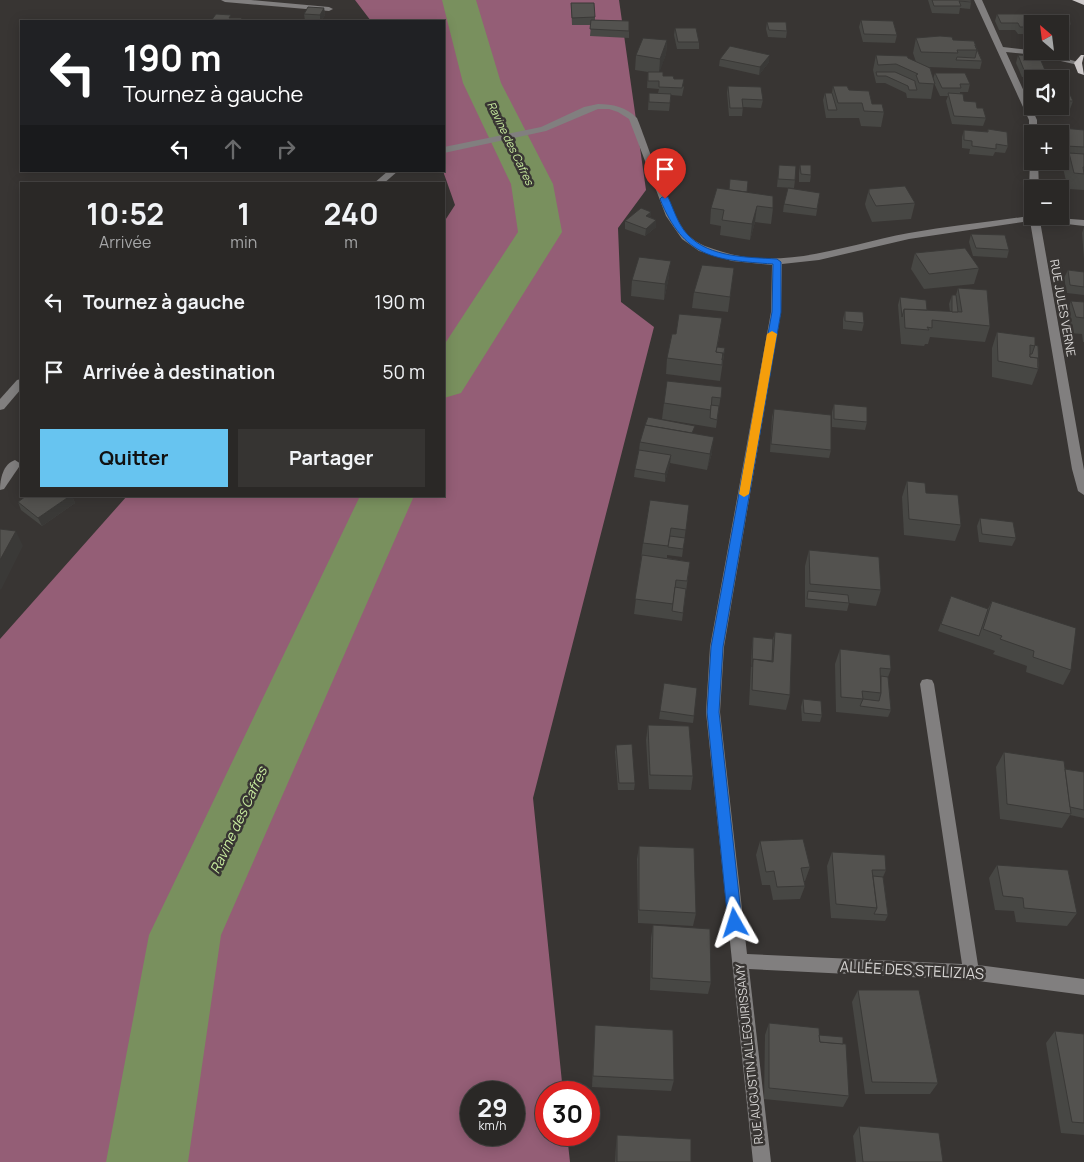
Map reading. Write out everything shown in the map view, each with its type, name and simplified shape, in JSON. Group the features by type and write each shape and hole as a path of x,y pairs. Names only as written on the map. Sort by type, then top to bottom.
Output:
{"main road":[{"path":"1076,0 1084,3"},
{"path":"1081,60 1080,71 1084,74"}],"street":[{"path":"225,0 329,9"},
{"path":"978,0 1033,120 1033,125"},
{"path":"1001,49 1081,60"},
{"path":"445,150 543,129 579,112 595,107 612,107 626,112 633,118 671,216 685,237 702,249 735,259 777,262 819,257 909,236 1024,219"},
{"path":"380,182 393,172"},
{"path":"1069,221 1084,223"},
{"name":"RUE JULES VERNE","path":"1035,225 1078,469 1084,491"},
{"name":"RUE AUGUSTIN ALLEGUIRISSAMY","path":"762,1162 713,712 717,647 776,312 777,262"},
{"path":"0,406 20,383"},
{"path":"0,469 18,463"},
{"path":"0,486 18,463"},
{"path":"927,684 971,972"},
{"name":"ALLÉE DES STELIZIAS","path":"739,962 971,972 1084,987"}],"shaded area":[{"path":"355,0 619,0 646,190 618,228 621,302 654,327 533,798 562,1081 535,1081 535,1146 568,1146 570,1162 0,1162 0,639 126,497 445,497 445,220 455,205 443,172 445,172 445,20 370,20"}],"building":[{"path":"932,0 971,0 971,2 959,1 961,6 934,6"},
{"path":"571,3 594,3 595,17 572,18"},
{"path":"308,7 324,8 320,15 304,14"},
{"path":"216,14 231,15 229,18 242,18 241,20 212,20"},
{"path":"997,14 1066,15 1024,15 1024,27 1020,27 1018,23 1001,23"},
{"path":"591,20 629,21 629,31 590,29"},
{"path":"861,20 893,21 897,35 864,34"},
{"path":"767,22 786,22 787,31 769,30"},
{"path":"675,28 696,28 699,42 678,42"},
{"path":"952,37 953,40 974,41 977,50 957,50 958,53 921,52 916,38"},
{"path":"643,38 667,40 660,59 636,55"},
{"path":"975,45 982,61 956,60 957,57 975,58 977,50"},
{"path":"730,46 770,55 760,67 720,59"},
{"path":"876,55 907,56 930,68 935,84 919,83 916,75 918,74 896,64 878,65"},
{"path":"1018,55 1024,55 1024,60 1041,60 1045,70 1024,70"},
{"path":"648,72 663,72 663,76 684,79 682,88 659,87 659,81 648,81"},
{"path":"876,72 895,72 915,81 917,90 909,90 908,86 886,76 877,76"},
{"path":"935,73 965,73 970,84 960,84 961,88 942,88"},
{"path":"728,86 761,87 763,100 742,99 743,108 730,108"},
{"path":"833,86 847,86 849,90 869,91 872,104 882,104 884,112 864,111 862,103 838,103"},
{"path":"1069,92 1073,101 1069,101"},
{"path":"649,93 671,94 670,103 649,102"},
{"path":"825,93 832,93 837,110 828,110"},
{"path":"948,93 963,94 964,101 976,102 977,108 983,108 986,118 954,116"},
{"path":"988,129 1007,132 1008,146 996,144 996,149 972,146 972,141 964,140 964,130 988,132"},
{"path":"1069,129 1084,130 1084,147 1069,146"},
{"path":"1069,153 1084,154 1084,174 1074,173"},
{"path":"779,165 796,166 795,180 778,179"},
{"path":"800,165 811,165 811,175 801,174"},
{"path":"730,179 748,181 747,192 729,190"},
{"path":"905,186 915,203 876,206 869,193 869,189"},
{"path":"717,188 773,196 773,208 757,206 752,224 722,220 724,210 711,208"},
{"path":"788,188 820,193 817,209 784,204"},
{"path":"641,208 651,212 646,216 656,220 646,229 625,221"},
{"path":"971,234 1005,235 1009,250 976,248"},
{"path":"965,248 979,268 929,274 915,253"},
{"path":"639,257 671,261 665,284 632,280"},
{"path":"702,265 734,268 730,297 694,292"},
{"path":"1068,270 1084,272 1084,287 1070,285"},
{"path":"958,288 987,290 990,326 932,320 932,328 927,327 929,330 905,328 904,309 962,312"},
{"path":"952,295 956,295 958,312 952,312"},
{"path":"900,297 926,300 927,310 904,309 902,317"},
{"path":"1071,301 1084,302 1084,318 1076,317"},
{"path":"845,311 863,312 864,323 845,321"},
{"path":"679,314 722,318 716,352 723,353 722,365 667,358 672,334 676,334"},
{"path":"997,332 1035,337 1035,346 1030,345 1030,357 1038,358 1038,369 998,361"},
{"path":"1035,345 1038,346 1039,367 1038,358 1030,357"},
{"path":"717,347 725,348 722,360 723,353 716,352"},
{"path":"667,381 722,387 721,398 712,397 711,410 664,403"},
{"path":"834,404 867,407 867,422 834,419"},
{"path":"711,405 719,406 717,420 710,418"},
{"path":"774,409 831,415 831,450 771,444"},
{"path":"648,417 695,426 692,433 645,425"},
{"path":"645,425 714,437 710,454 640,442"},
{"path":"639,450 671,455 665,474 635,469"},
{"path":"907,481 925,483 926,493 958,495 961,525 909,519"},
{"path":"25,497 69,497 38,518 18,502"},
{"path":"650,500 689,505 686,530 671,528 668,546 643,543"},
{"path":"980,518 1013,522 1016,538 982,534"},
{"path":"0,529 16,531 0,560"},
{"path":"670,536 685,538 683,549 668,547"},
{"path":"809,550 879,557 881,590 810,584"},
{"path":"642,555 690,562 687,581 676,580 673,604 635,599"},
{"path":"675,587 686,589 683,613 672,611"},
{"path":"808,591 848,595 849,603 807,599"},
{"path":"951,596 988,609 979,636 941,624"},
{"path":"992,601 1076,628 1071,670 1033,657 1034,651 1000,639 1002,636 983,629"},
{"path":"775,632 792,634 790,695 752,690 753,659 773,662"},
{"path":"753,637 773,639 772,661 753,659 752,667"},
{"path":"840,649 890,655 891,669 880,668 881,693 862,691 863,699 841,697"},
{"path":"881,676 888,677 891,710 860,706 863,699 879,701"},
{"path":"664,683 697,688 694,716 660,711"},
{"path":"803,699 821,701 822,715 804,713"},
{"path":"648,725 689,726 693,776 650,775"},
{"path":"632,744 635,783 619,783 616,745"},
{"path":"1004,752 1064,761 1071,814 1007,804"},
{"path":"1065,769 1084,772 1084,810 1070,807"},
{"path":"803,839 810,867 801,868 805,886 777,887 774,871 766,872 760,841"},
{"path":"639,846 694,848 696,913 639,910"},
{"path":"832,852 885,855 886,870 872,870 877,908 836,904"},
{"path":"997,865 1068,870 1077,913 1024,908 1023,898 1003,896"},
{"path":"873,876 883,877 888,915 874,914 877,908"},
{"path":"653,925 710,929 711,982 652,978"},
{"path":"858,990 919,990 938,1083 872,1082"},
{"path":"769,1023 819,1028 820,1042 846,1044 849,1096 769,1088"},
{"path":"595,1025 673,1030 674,1080 593,1076"},
{"path":"1055,1031 1084,1034 1084,1123 1072,1122"},
{"path":"819,1035 843,1037 843,1044 820,1042"},
{"path":"859,1126 939,1133 943,1162 863,1162"},
{"path":"617,1135 691,1139 691,1162 617,1162"}],"waterway":[{"name":"Ravine des Cafres","path":"445,380 540,232 532,184 482,83 459,0"},
{"name":"Ravine des Cafres","path":"147,1162 185,935 387,497"}],"slow traffic":[{"path":"744,494 772,334"}],"route":[{"path":"665,199 671,216 685,237 702,249 735,259 777,262 776,312 717,647 713,712 735,923"}]}
